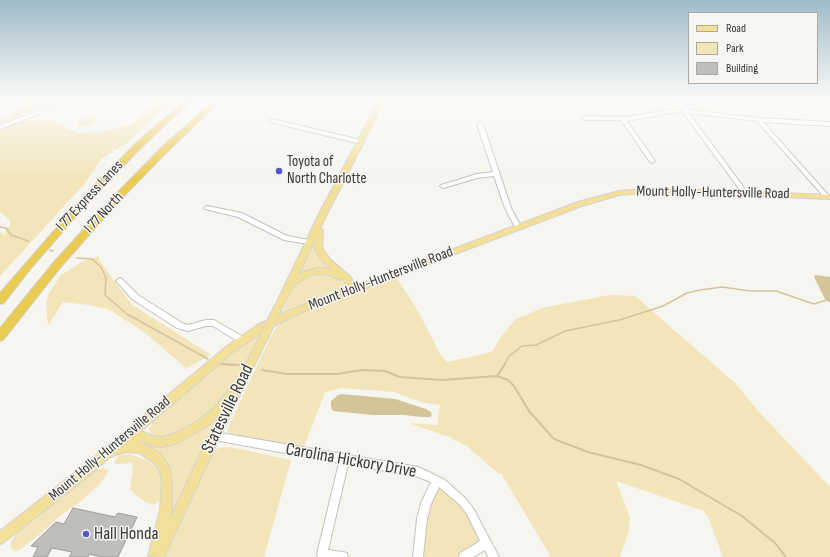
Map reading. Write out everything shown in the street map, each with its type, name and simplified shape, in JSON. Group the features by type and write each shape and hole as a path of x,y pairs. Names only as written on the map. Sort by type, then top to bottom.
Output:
{"highway":[{"path":"0,291 83,196 155,126"},
{"name":"I 77 Express Lanes","path":"0,300 29,264 88,197 139,145 160,126"},
{"name":"I 77 Express Lanes","path":"0,325 61,252 110,198 185,126"},
{"name":"I 77 North","path":"0,336 57,265 116,199 168,146 190,126"}],"main road":[{"name":"Statesville Road","path":"301,263 309,242 344,170 350,163 369,126"},
{"name":"Statesville Road","path":"158,557 215,436 290,284 319,230 348,171 350,163"},
{"name":"Mount Holly-Huntersville Road","path":"0,538 104,455 242,340 280,318 518,227 593,200 626,192 657,190 828,197"},
{"path":"319,230 318,245 320,252 325,259 348,279 353,290"},
{"path":"290,284 306,274 326,271 339,276 353,290"},
{"path":"154,557 166,510 167,480 164,467 161,462 152,454 131,442 132,432 157,442 170,440 186,434 203,423 218,410 230,396 247,371"},
{"path":"104,455 126,447 140,448"}],"street":[{"path":"293,126 361,142"},
{"path":"481,126 512,218 518,227"},
{"path":"628,126 652,161"},
{"path":"696,126 745,194"},
{"path":"764,126 828,197"},
{"path":"443,186 477,176 496,174"},
{"path":"207,208 240,215 286,238 309,242"},
{"path":"120,281 143,303 180,326 188,328 206,323 214,323 242,340"},
{"name":"Carolina Hickory Drive","path":"215,436 418,472 437,480 454,493 470,511 494,557"},
{"path":"343,557 322,555 344,460"},
{"path":"418,557 422,519 426,503 437,480"},
{"path":"464,557 486,543"}],"green space":[{"path":"8,126 64,126 64,128 79,133 104,131 126,126 145,126 127,143 101,159 86,182 0,276 0,232 6,236 5,232 10,225 10,220 0,212 0,129"},
{"path":"317,236 316,244 340,274 330,271 296,278"},
{"path":"99,256 99,260 131,304 211,355 186,368 144,332 108,309 89,305 63,302 48,325 46,305 49,293 61,275 82,262"},
{"path":"322,273 336,276 348,288 282,313 294,284 308,275"},
{"path":"396,277 418,311 440,354 447,362 492,352 500,338 516,319 542,308 609,295 635,296 735,383 759,412 830,487 830,557 723,557 709,519 704,511 616,481 630,517 629,531 620,557 551,557 501,473 499,474 468,447 452,438 409,423 437,425 440,405 421,402 394,392 343,388 325,392 304,447 230,434 227,430 270,338 280,321"},
{"path":"261,334 256,342 256,348 229,394 209,416 170,438 154,437 151,435 149,430 154,419 232,351 255,335"},
{"path":"226,404 160,544 169,479 134,438 158,445"},
{"path":"230,447 291,460 264,557 165,557 213,453 218,448"},
{"path":"129,454 149,461 158,469 161,475 162,498 154,505 144,501 133,493 130,488 133,469 132,463 114,463 118,456"},
{"path":"102,468 108,470 106,476 100,484 80,502 61,515 39,535 18,551 11,549 11,541 20,529 96,469"},
{"path":"437,480 454,493 486,543 464,557 418,557 420,535"}],"shaded area":[{"path":"814,276 830,277 830,302 826,301 817,283"},
{"path":"342,394 395,399 426,409 431,412 432,415 430,417 421,417 404,415 372,415 333,411 331,401 338,395"}],"building":[{"name":"Hall Honda","path":"73,508 115,517 118,513 137,517 118,557 102,557 89,554 88,557 69,557 72,552 52,548 47,557 33,557 38,547 31,546 56,522 64,524"}],"waterway":[{"path":"0,227 6,228 11,235 28,241"},
{"path":"77,258 92,259 101,267 106,278 105,295 127,314 208,359"},
{"path":"504,365 509,356 522,346 536,345 565,331 619,320 651,310 663,306 687,293 700,290 722,287 750,291 776,291 814,304 827,300"},
{"path":"232,365 221,364 240,365"},
{"path":"497,376 505,364"},
{"path":"262,370 287,374 337,374 362,370 385,371 400,377 442,380 497,376"},
{"path":"497,376 508,380 514,386 529,411 554,439 588,452 641,465 679,479 742,516 775,543 786,557"}],"place":[{"name":"Toyota of North Charlotte","path":"279,171"},
{"name":"Hall Honda","path":"86,534"}]}
